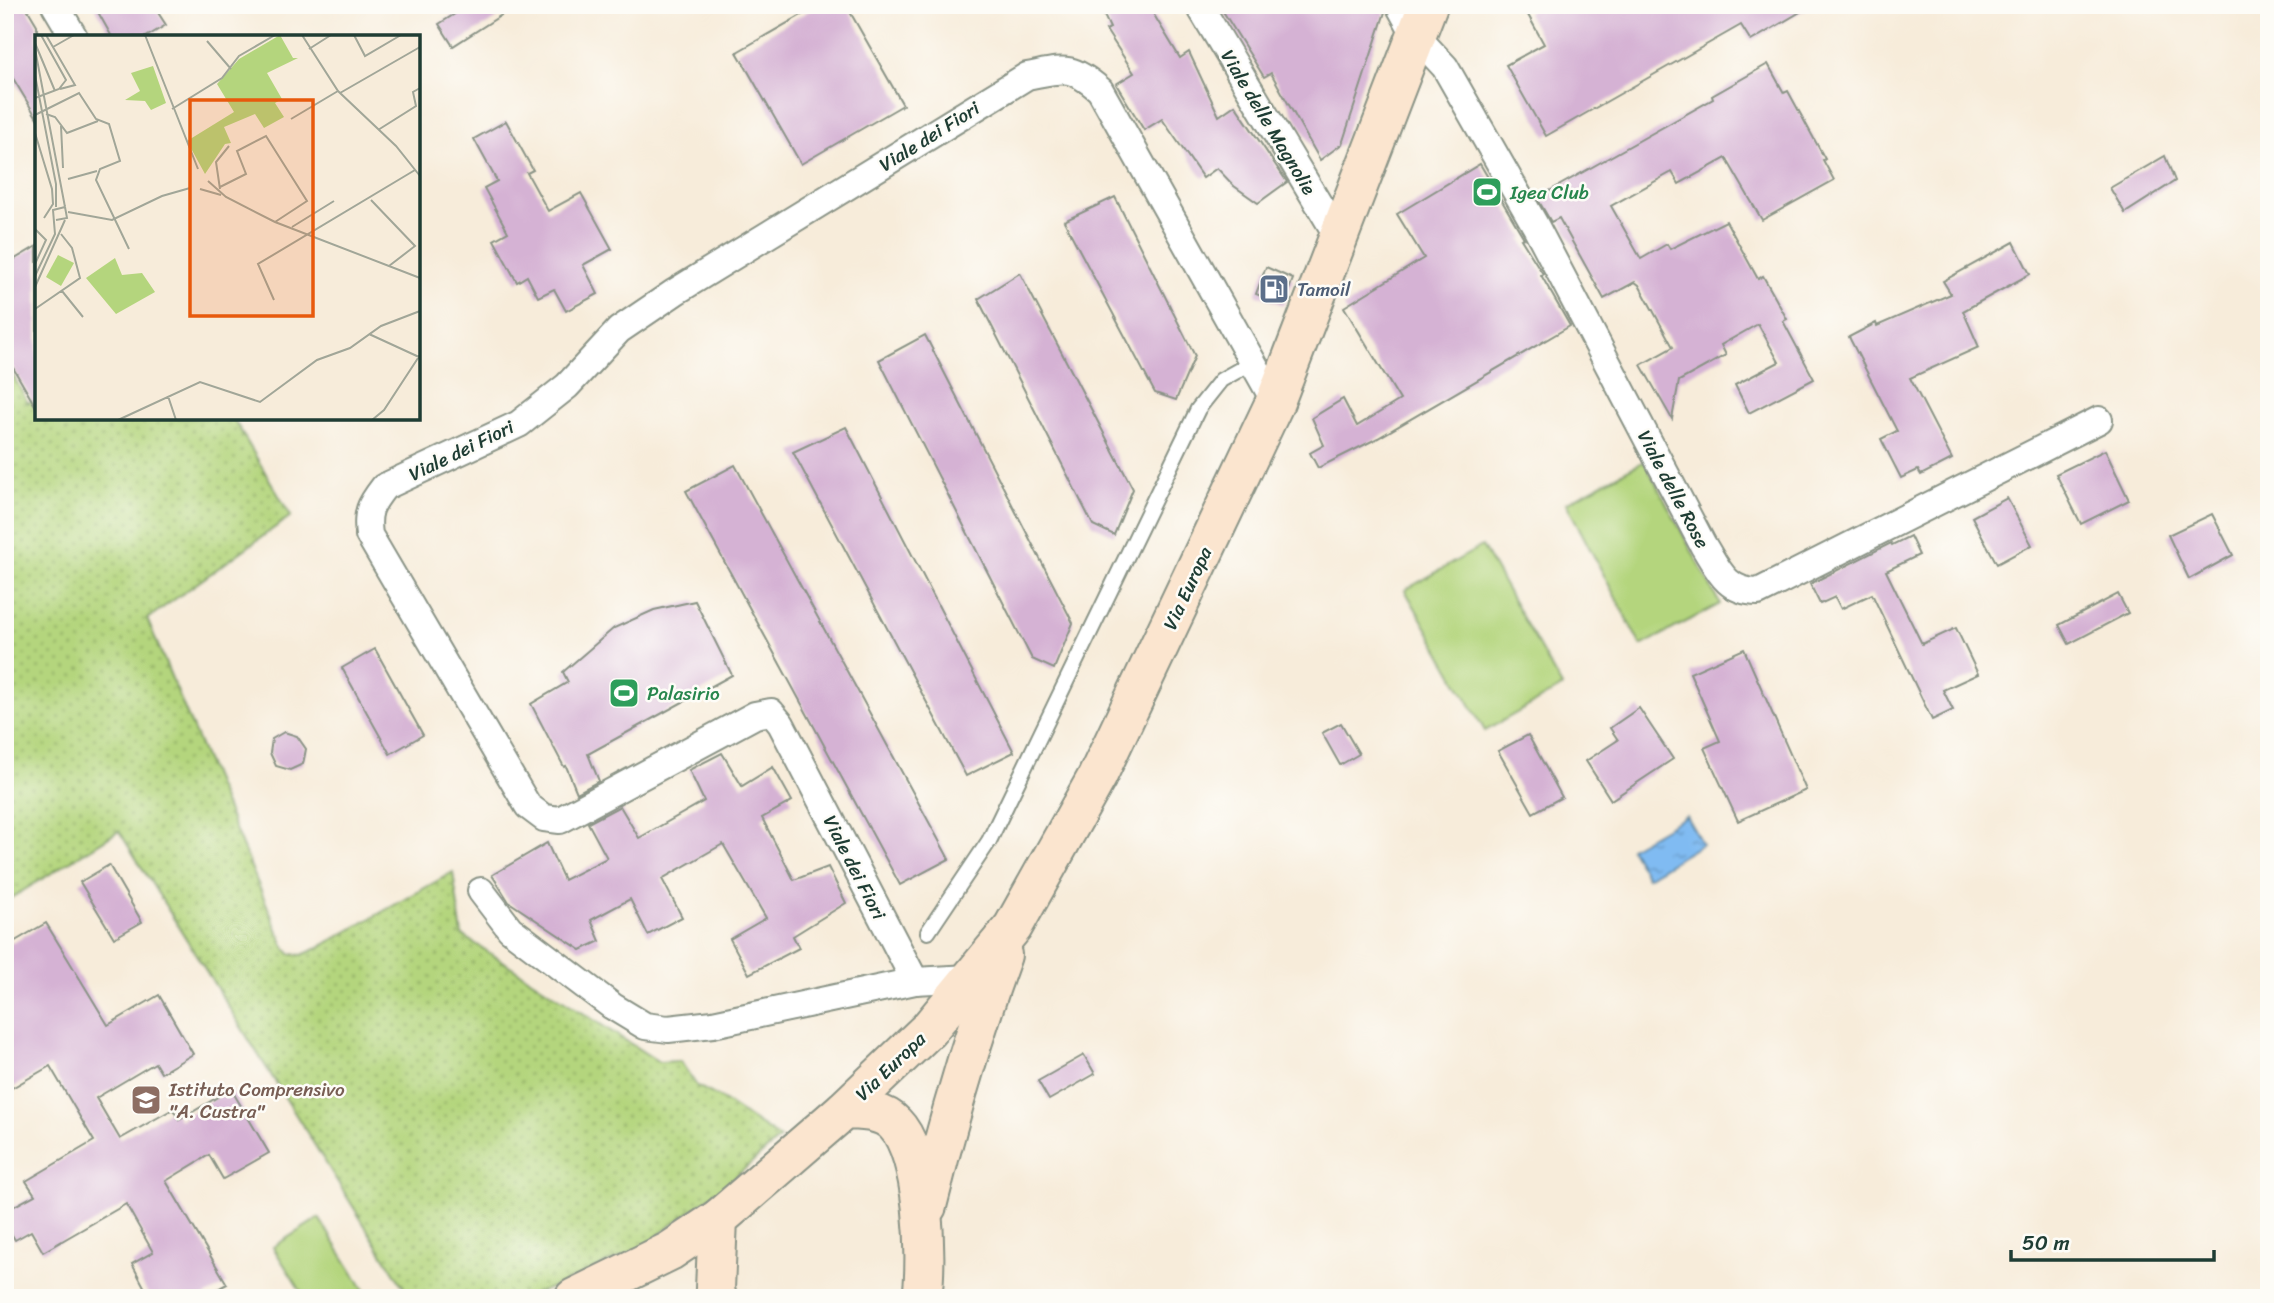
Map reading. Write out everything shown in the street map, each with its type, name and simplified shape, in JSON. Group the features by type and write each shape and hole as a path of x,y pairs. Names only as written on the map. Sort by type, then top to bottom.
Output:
{"street":[{"path":"55,5 73,35"},
{"name":"Viale delle Magnolie","path":"1199,5 1339,238"},
{"name":"Via Europa","path":"718,1219 844,1110 928,1030 1013,927 1097,778 1275,402 1339,238 1414,15"},
{"name":"Viale delle Rose","path":"1414,15 1535,225 1703,545 1725,579 1743,592 1758,592 2099,420"},
{"name":"Viale dei Fiori","path":"915,981 781,724 771,712 755,715 559,820 544,818 528,806 369,535 366,517 374,499 384,487 519,424 567,386 619,331 675,292 1027,76 1065,69 1082,75 1100,90 1275,402"},
{"path":"481,891 510,929 612,1006 645,1026 667,1029 713,1024 915,981 970,978"},
{"path":"924,1218 948,1118 973,1034 1013,927"},
{"path":"844,1110 879,1113 895,1123 905,1139 915,1170 924,1218 923,1297"},
{"path":"574,1298 670,1251 718,1219"},
{"path":"718,1219 715,1289 718,1298"}],"lane":[{"path":"928,932 989,841 1198,409 1221,380 1252,362"}],"green space":[{"path":"5,361 28,403 35,399 35,420 234,420 291,516 147,619 284,946 290,954 302,955 318,948 453,872 462,935 659,1062 680,1061 697,1086 717,1096 780,1138 726,1185 641,1248 556,1286 523,1298 410,1298 119,831 5,902"},
{"path":"1644,461 1720,604 1641,646 1566,503"},
{"path":"1482,546 1562,687 1485,731 1405,590"},
{"path":"319,1218 369,1298 305,1298 273,1247"}],"water":[{"path":"1686,816 1702,844 1647,877 1630,848"}],"building":[{"path":"5,5 25,5 37,25 35,115 5,65"},
{"path":"94,5 153,5 166,25 149,35 111,35"},
{"path":"469,5 517,5 453,46 439,24"},
{"path":"819,5 846,5 903,105 801,164 737,52"},
{"path":"1099,5 1148,5 1180,58 1189,52 1219,116 1235,105 1287,182 1258,203 1234,186 1217,168 1203,178 1162,119 1144,130 1116,84 1134,73 1106,30 1110,28"},
{"path":"1219,5 1383,5 1385,12 1342,144 1320,160 1271,73 1264,77"},
{"path":"1540,5 1812,5 1751,41 1741,25 1546,136 1506,65 1544,44 1527,13"},
{"path":"1768,64 1784,93 1788,91 1834,180 1762,220 1726,158 1679,184 1672,172 1611,206 1641,259 1667,244 1670,249 1726,221 1758,279 1763,276 1787,319 1783,321 1814,379 1749,413 1735,385 1779,362 1758,324 1721,345 1726,355 1679,381 1672,419 1641,365 1673,347 1639,285 1635,282 1604,299 1559,218 1551,222 1537,198 1713,99 1712,96"},
{"path":"506,121 533,170 527,173 548,211 581,193 612,249 583,265 598,294 566,311 554,289 538,297 527,276 517,282 494,240 508,232 484,188 497,181 474,139"},
{"path":"2165,156 2175,181 2125,213 2110,188"},
{"path":"1480,164 1524,238 1521,239 1570,326 1378,438 1318,468 1310,453 1324,445 1312,418 1343,399 1357,426 1400,400 1344,307 1424,258 1397,214"},
{"path":"1115,197 1195,356 1176,400 1155,393 1064,221"},
{"path":"2014,242 2030,274 1963,311 1979,347 1910,378 1952,459 1921,475 1918,470 1901,478 1881,439 1897,431 1849,337 1876,323 1877,326 1951,294 1943,281"},
{"path":"35,247 35,406 5,354 5,265"},
{"path":"1266,267 1293,279 1283,305 1256,294"},
{"path":"1020,273 1133,489 1114,535 1093,525 978,299"},
{"path":"925,335 1073,623 1054,669 1032,659 879,360"},
{"path":"846,427 1014,752 966,776 793,452"},
{"path":"2105,450 2129,500 2081,524 2056,474"},
{"path":"735,465 949,859 900,885 686,491"},
{"path":"2007,498 2032,545 1997,564 1972,517"},
{"path":"2212,514 2233,555 2189,579 2168,535"},
{"path":"1910,536 1919,555 1886,571 1922,644 1956,628 1978,674 1943,690 1953,710 1932,720 1872,594 1841,609 1835,597 1820,604 1810,584"},
{"path":"2118,594 2128,613 2069,644 2059,625"},
{"name":"Palasirio","path":"695,601 732,675 588,754 599,781 577,793 566,766 564,767 531,704 568,682 563,672 614,628 654,610"},
{"path":"375,649 423,735 390,754 342,668"},
{"path":"1744,649 1806,790 1738,821 1704,748 1720,741 1690,673"},
{"path":"1639,708 1673,759 1611,800 1586,761 1618,740 1610,728"},
{"path":"1341,723 1359,754 1340,765 1322,733"},
{"path":"284,732 297,736 306,749 303,764 290,770 276,766 270,753 272,739"},
{"path":"1528,735 1562,797 1533,813 1498,751"},
{"path":"722,753 742,786 773,767 792,801 762,818 794,880 828,867 846,903 793,936 799,948 749,974 730,939 766,918 723,844 662,879 682,917 648,935 630,899 591,920 600,941 581,950 509,902 492,875 547,843 564,880 607,858 588,823 620,806 639,838 704,801 689,770"},
{"path":"109,865 142,922 114,938 80,882"},
{"path":"46,923 108,1025 159,995 193,1054 161,1073 155,1063 96,1098 120,1139 173,1109 179,1120 231,1089 269,1153 223,1179 209,1155 166,1181 227,1284 201,1298 150,1298 132,1264 153,1252 126,1204 43,1252 31,1231 15,1240 5,1223 5,1211 35,1195 26,1181 94,1141 50,1066 5,1092 5,947"},
{"path":"1084,1055 1095,1074 1049,1100 1038,1081"}],"place":[{"name":"Igea Club","path":"1487,192"},
{"name":"Tamoil","path":"1274,289"},
{"name":"Palasirio","path":"624,693"},
{"name":"Istituto Comprensivo \"A. Custra\"","path":"146,1100"}]}
